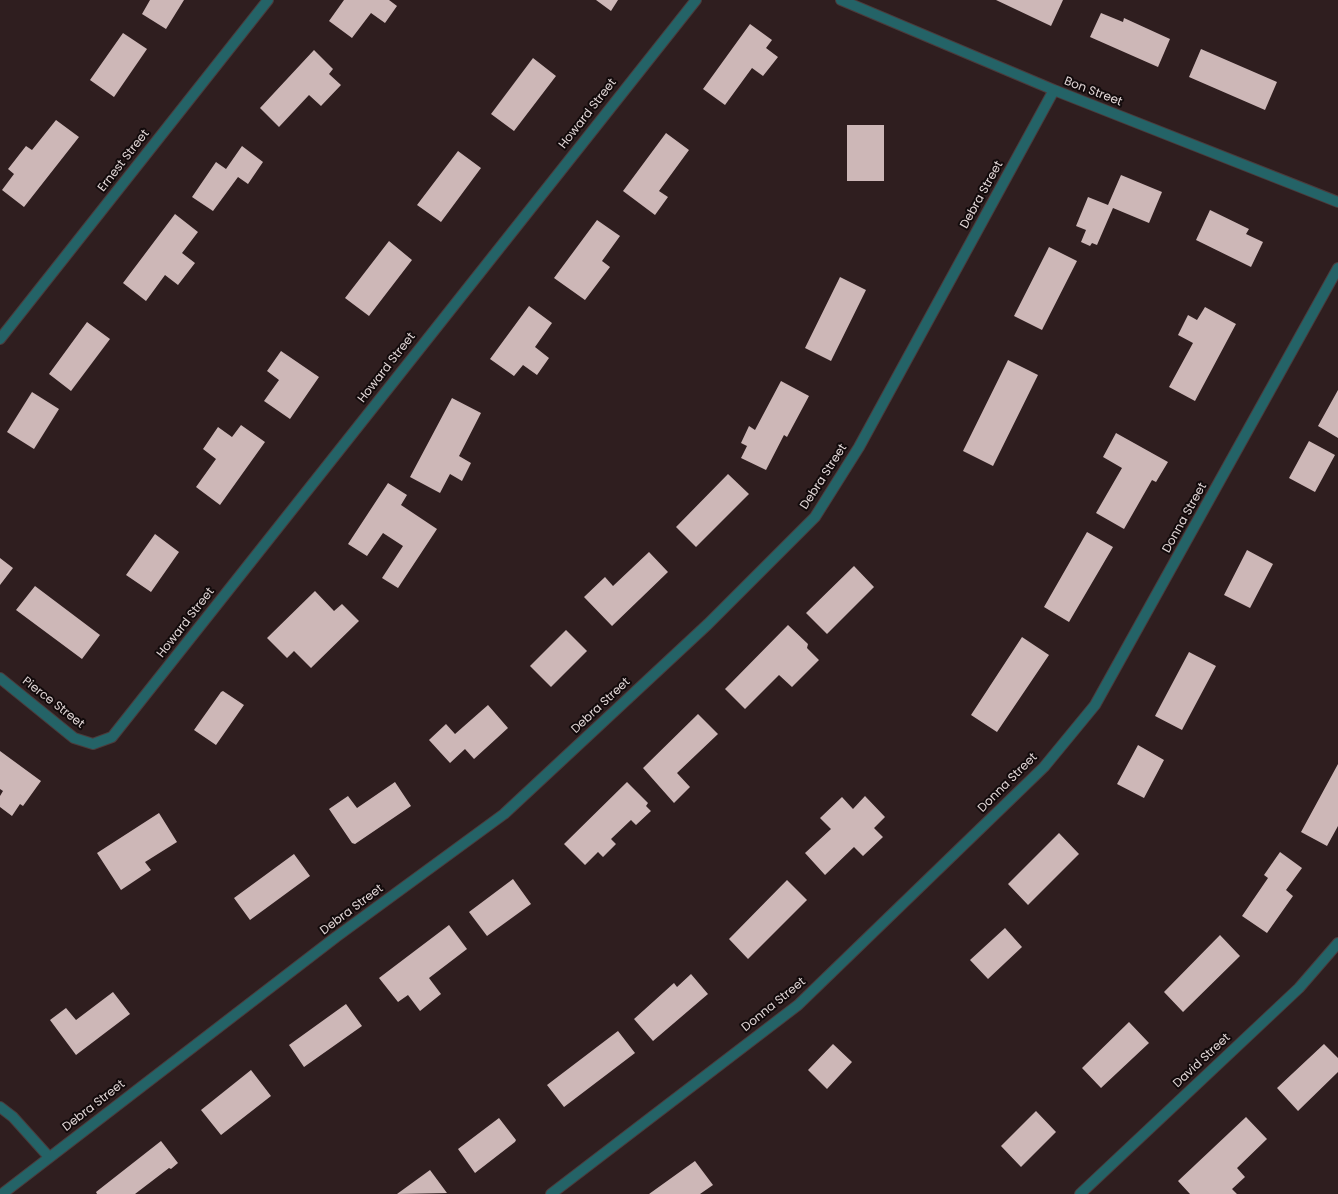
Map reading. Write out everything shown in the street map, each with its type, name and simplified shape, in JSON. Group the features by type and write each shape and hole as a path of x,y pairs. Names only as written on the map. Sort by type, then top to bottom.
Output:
{"street":[{"name":"Ernest Street","path":"0,339 268,0"},
{"name":"Howard Street","path":"93,744 112,737 696,0"},
{"name":"Bon Street","path":"841,0 1054,90 1338,202"},
{"name":"Debra Street","path":"2,1194 336,937 504,814 708,624 815,517 859,447 1054,90"},
{"name":"Donna Street","path":"551,1194 798,1005 1044,767 1095,705 1338,268"},
{"name":"Pierce Street","path":"0,678 74,738 93,744"},
{"name":"David Street","path":"1080,1194 1299,988 1338,943"},
{"path":"0,1107 13,1117 50,1157"}],"building":[{"path":"150,0 184,0 166,29 142,14"},
{"path":"344,0 389,0 397,6 385,23 371,13 352,38 329,21"},
{"path":"596,0 618,0 611,11"},
{"path":"996,0 1063,0 1051,26"},
{"path":"1101,13 1123,22 1124,18 1170,39 1158,67 1090,37"},
{"path":"750,24 772,40 766,48 778,57 763,76 752,68 725,105 703,89"},
{"path":"123,33 147,49 114,97 90,80"},
{"path":"1201,49 1277,82 1265,110 1189,77"},
{"path":"314,50 333,69 329,74 341,85 321,106 309,95 279,127 260,108"},
{"path":"533,58 556,76 514,131 491,114"},
{"path":"56,120 79,137 24,207 2,190 14,174 8,169 26,146 32,150"},
{"path":"847,125 884,125 884,181 847,181"},
{"path":"666,133 689,150 659,191 668,197 655,215 623,191"},
{"path":"242,146 263,162 248,184 238,177 213,211 192,197 216,162 226,169"},
{"path":"458,151 481,168 441,222 417,205"},
{"path":"1121,175 1162,192 1149,223 1113,208 1097,245 1092,243 1090,246 1081,242 1086,230 1076,226 1088,197 1108,205"},
{"path":"1210,210 1249,229 1246,234 1263,242 1251,267 1196,240"},
{"path":"175,214 198,232 182,253 195,263 178,285 165,275 146,301 123,283"},
{"path":"597,220 620,236 602,261 610,267 585,300 554,278"},
{"path":"389,241 412,260 369,316 345,298"},
{"path":"1049,247 1077,261 1042,330 1014,316"},
{"path":"840,277 866,290 831,361 805,348"},
{"path":"529,306 552,323 535,347 549,358 537,375 523,365 514,376 490,359"},
{"path":"1205,307 1236,324 1195,401 1169,387 1193,343 1178,335 1188,315 1197,320"},
{"path":"87,322 110,339 71,391 49,374"},
{"path":"281,351 319,377 290,419 264,401 279,380 267,371"},
{"path":"1008,360 1038,375 993,466 963,451"},
{"path":"781,381 809,396 787,437 784,435 766,470 741,458 747,446 741,443 749,426 755,430"},
{"path":"1338,390 1338,438 1318,426"},
{"path":"32,392 59,409 34,449 7,432"},
{"path":"452,398 481,413 459,456 471,463 462,481 450,474 440,493 410,477"},
{"path":"241,425 265,442 220,505 196,487 216,459 203,449 218,427 232,437"},
{"path":"1116,433 1168,462 1156,482 1152,480 1124,529 1096,513 1122,468 1103,457"},
{"path":"1309,441 1335,455 1315,492 1289,478"},
{"path":"728,474 749,494 696,547 676,527"},
{"path":"388,483 407,495 401,505 437,529 398,588 382,578 403,546 383,533 367,556 348,544"},
{"path":"1087,532 1113,547 1069,622 1044,607"},
{"path":"155,534 179,552 151,592 126,575"},
{"path":"1247,550 1273,564 1250,608 1224,595"},
{"path":"649,552 668,572 612,626 584,597 605,577 613,586"},
{"path":"0,558 13,568 0,585"},
{"path":"854,566 874,587 827,634 806,613"},
{"path":"35,586 100,635 82,659 16,610"},
{"path":"315,591 334,611 342,604 359,621 311,668 294,651 287,658 267,638"},
{"path":"788,625 808,644 807,648 819,660 792,687 779,675 745,709 725,689"},
{"path":"566,630 587,651 551,687 530,666"},
{"path":"1022,637 1049,655 997,732 971,715"},
{"path":"1189,652 1216,666 1182,730 1155,716"},
{"path":"223,691 244,705 216,745 194,730"},
{"path":"488,705 508,728 474,759 465,749 450,763 429,740 446,724 455,734"},
{"path":"698,714 718,734 677,773 690,787 674,803 643,768"},
{"path":"1138,745 1164,760 1144,798 1117,784"},
{"path":"0,751 41,781 23,806 20,804 12,816 0,807 0,796 3,791 0,789"},
{"path":"1338,764 1338,826 1327,846 1301,832"},
{"path":"395,782 411,806 355,844 352,843 329,809 348,796 357,808"},
{"path":"627,782 648,803 646,806 651,811 636,825 631,820 611,839 616,844 603,857 598,852 585,865 564,844"},
{"path":"865,796 885,817 874,828 883,837 863,856 854,847 825,875 805,853 831,829 820,818 842,797 853,809"},
{"path":"159,813 177,842 145,862 151,870 121,890 97,853"},
{"path":"1059,833 1079,854 1028,905 1008,884"},
{"path":"1280,852 1302,868 1286,890 1293,896 1267,933 1242,916 1268,878 1264,875"},
{"path":"294,854 310,876 250,920 234,898"},
{"path":"513,879 531,904 487,936 469,912"},
{"path":"787,880 807,900 748,959 729,939"},
{"path":"449,925 467,949 429,978 441,994 420,1011 408,995 398,1002 379,978"},
{"path":"1005,928 1022,947 988,979 970,960"},
{"path":"1220,935 1240,956 1183,1012 1164,992"},
{"path":"691,974 708,994 653,1041 634,1019 674,983 677,987"},
{"path":"113,992 130,1014 76,1055 50,1020 66,1008 76,1020"},
{"path":"346,1004 362,1026 304,1067 289,1045"},
{"path":"1129,1022 1149,1043 1101,1088 1082,1068"},
{"path":"618,1031 635,1053 564,1107 547,1085"},
{"path":"833,1044 852,1062 827,1089 808,1070"},
{"path":"1324,1044 1338,1058 1338,1072 1298,1111 1277,1088"},
{"path":"251,1070 271,1096 221,1135 201,1110"},
{"path":"1036,1111 1056,1132 1021,1167 1001,1146"},
{"path":"1246,1117 1267,1139 1237,1168 1245,1177 1232,1189 1237,1194 1190,1194 1178,1181"},
{"path":"499,1118 516,1140 475,1173 458,1149"},
{"path":"161,1141 178,1163 171,1169 169,1168 135,1194 97,1194 96,1192"},
{"path":"695,1161 713,1185 700,1194 649,1194"},
{"path":"430,1170 447,1193 397,1194"}]}
